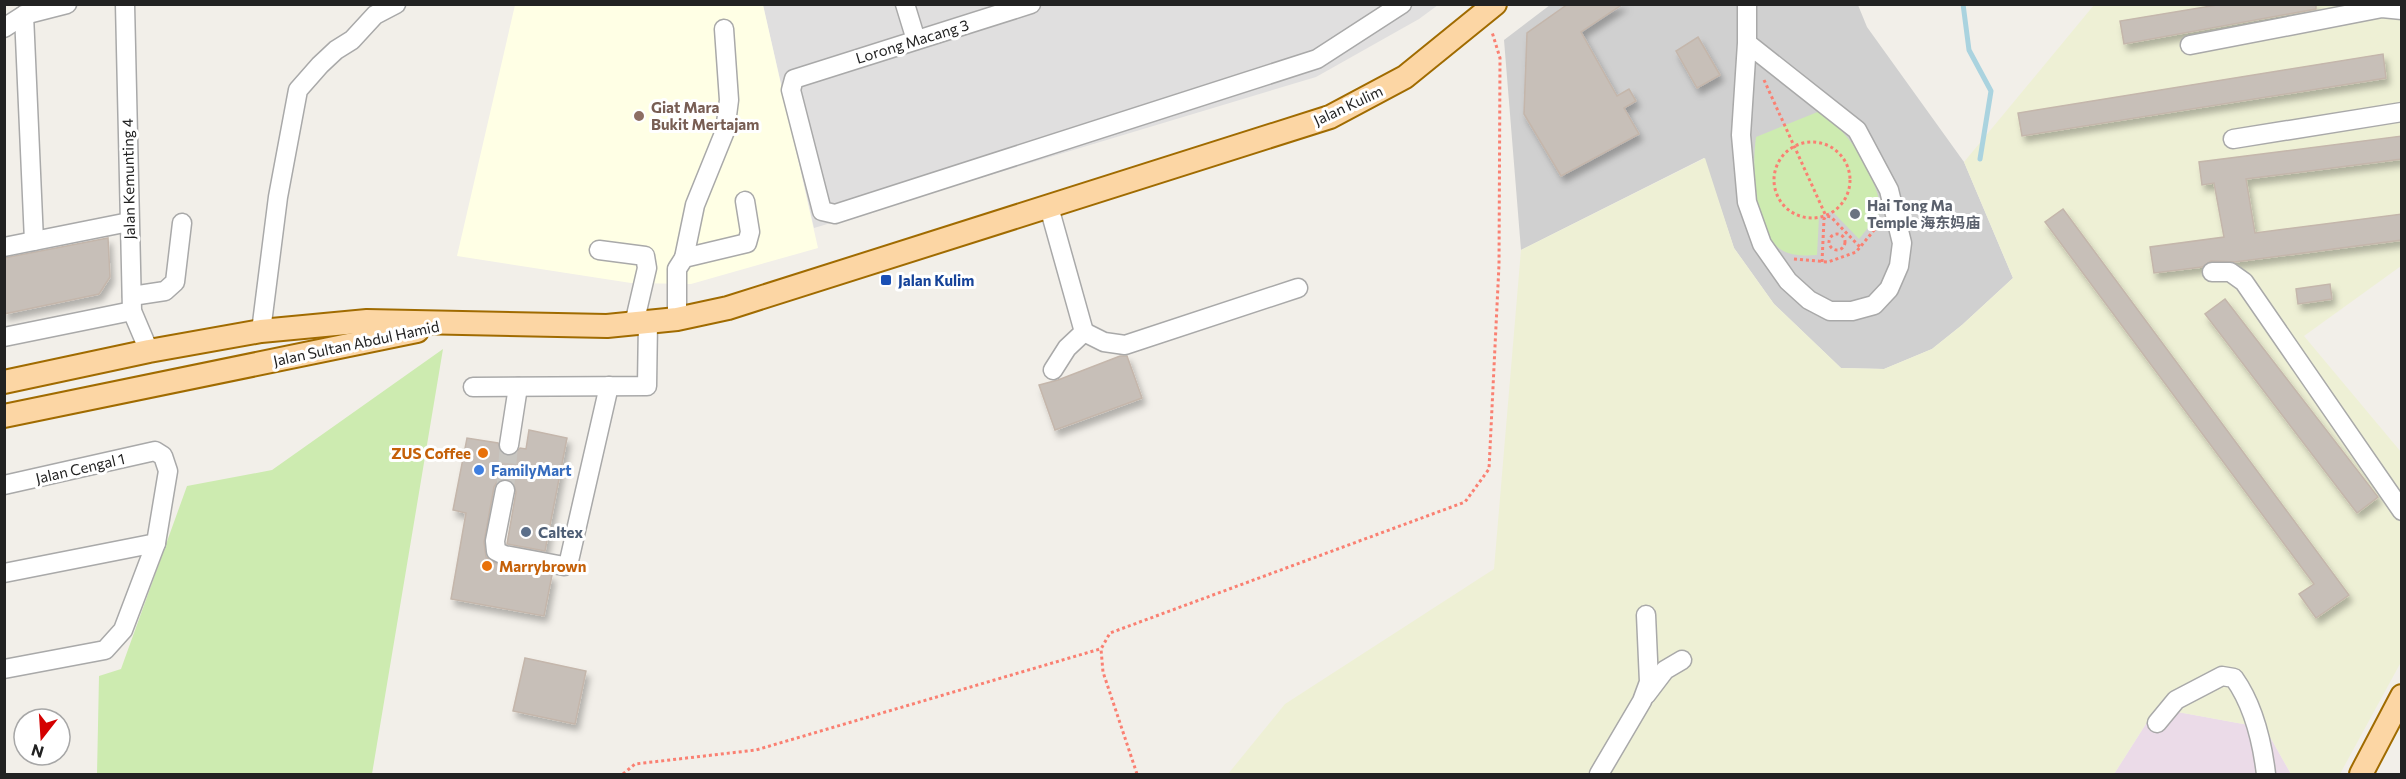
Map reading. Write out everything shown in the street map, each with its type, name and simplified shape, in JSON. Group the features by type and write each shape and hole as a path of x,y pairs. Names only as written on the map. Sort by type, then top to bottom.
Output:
{"main road":[{"name":"Jalan Kulim","path":"446,324 567,326 641,323 677,319 728,308 1330,117 1405,77 1491,9"},
{"name":"Jalan Sultan Abdul Hamid","path":"4,382 149,351 261,331 367,321 446,324"},
{"name":"Jalan Sultan Abdul Hamid","path":"4,416 164,382 328,351 446,324"},
{"path":"2361,774 2402,696"}],"street":[{"path":"4,28 24,15 67,4"},
{"name":"Jalan Kemunting 4","path":"125,4 132,303 149,351"},
{"path":"261,331 278,197 298,90 320,65 336,50 352,40 375,15 396,4"},
{"path":"905,4 916,40"},
{"name":"Lorong Macang 3","path":"1031,4 794,79 791,90 822,211 835,214 1317,59 1402,4"},
{"path":"1747,4 1741,135 1747,202 1762,244 1788,281 1809,300 1830,311 1852,311 1874,305 1889,288 1899,266 1902,243 1889,190 1857,130 1747,43"},
{"path":"2190,45 2382,8 2402,10"},
{"path":"24,15 34,241"},
{"path":"677,319 680,264 695,205 725,131 729,100 724,29"},
{"path":"2233,139 2402,112"},
{"path":"647,267 680,264 747,243 750,232 745,201"},
{"path":"1049,207 1084,332 1104,342 1125,345 1298,288"},
{"path":"4,247 129,222"},
{"path":"4,338 132,303 165,291 175,282 182,223"},
{"path":"473,387 647,386 641,323 647,267 645,256 599,250"},
{"path":"2212,272 2230,272 2244,282 2402,511"},
{"path":"1053,370 1067,348 1084,332"},
{"path":"505,490 495,541 496,551 504,555 564,566 569,561 609,386"},
{"path":"509,446 518,387"},
{"name":"Jalan Cengal 1","path":"4,485 155,451 163,456 168,471 156,543"},
{"path":"4,573 156,543"},
{"path":"4,669 105,650 123,630 156,543"},
{"path":"1642,701 1649,682 1646,615"},
{"path":"1599,774 1642,701 1665,670 1682,660"},
{"path":"2157,723 2176,700 2222,676 2234,678 2246,695 2263,753 2266,774"}],"path":[{"path":"1137,774 1103,672 1101,649 1110,633 1464,502 1489,469 1499,265 1500,58 1491,9"},
{"path":"1761,74 1826,216"},
{"path":"1822,262 1824,219 1826,216 1844,201 1849,189 1850,177 1847,165 1835,150 1818,142 1794,145 1785,152 1774,172 1773,184 1782,205 1791,212 1813,218 1826,216 1831,217 1860,247"},
{"path":"1770,255 1828,262 1856,252 1894,209"},
{"path":"1823,247 1834,234 1850,236"},
{"path":"1828,240 1831,248 1839,250 1845,242 1841,235"},
{"path":"623,774 635,764 756,750 1101,649"}],"shaded area":[{"name":"Giat Mara Bukit Mertajam","path":"515,5 763,5 818,248 691,284 631,283 457,256"},
{"path":"763,5 1438,5 1419,19 1316,77 814,228"},
{"name":"Hai Tong Ma Temple 海东妈庙","path":"1550,5 1858,5 1867,27 1964,162 2013,278 1932,349 1884,369 1841,368 1774,304 1734,248 1704,158 1521,250 1504,40"},
{"path":"2094,5 2401,5 2401,266 2304,336 2401,452 2401,662 2340,774 2291,774 2265,728 2156,708 2114,774 1228,774 1285,704 1494,569 1521,250 1705,158 1734,248 1774,304 1841,368 1884,369 1932,349 2013,278 1964,162"},
{"path":"2156,708 2265,728 2291,774 2114,774"}],"green space":[{"path":"1820,111 1843,133 1860,155 1873,180 1882,210 1859,239 1832,211 1819,217 1817,255 1793,254 1780,249 1771,240 1759,212 1754,164 1756,137"},
{"path":"443,349 372,774 97,774 99,676 121,669 187,486 272,470"}],"building":[{"path":"1568,4 1623,4 1581,32 1617,96 1629,89 1636,101 1624,108 1639,134 1561,176 1524,114 1527,33"},
{"path":"2223,4 2316,4 2316,9 2124,44 2120,21"},
{"path":"1698,37 1720,75 1697,88 1676,51"},
{"path":"2383,54 2386,78 2022,136 2018,113"},
{"path":"2402,136 2402,159 2246,179 2255,233 2402,214 2402,240 2235,262 2211,261 2202,267 2154,273 2150,247 2224,237 2214,183 2202,185 2199,162"},
{"path":"2063,209 2349,595 2316,618 2299,594 2314,584 2045,222"},
{"path":"108,238 110,277 99,294 4,314 4,258"},
{"path":"2330,284 2332,299 2298,304 2296,289"},
{"path":"2225,299 2378,497 2357,513 2205,314"},
{"path":"1120,356 1127,356 1142,398 1055,430 1039,385"},
{"path":"529,430 567,438 545,551 507,544 516,492 513,482 507,479 497,482 494,487 484,542 486,557 499,565 552,575 544,616 451,599 466,513 453,510 467,438 498,443 502,453 512,456 520,448 526,449"},
{"path":"525,658 586,671 575,724 513,711"}],"waterway":[{"path":"1963,4 1969,50 1991,91 1980,159"}],"tunnel":[{"path":"505,490 509,445"}],"place":[{"name":"Giat Mara Bukit Mertajam","path":"639,116"},
{"name":"Hai Tong Ma Temple 海东妈庙","path":"1855,214"},
{"name":"Jalan Kulim","path":"886,280"},
{"name":"ZUS Coffee","path":"483,453"},
{"name":"FamilyMart","path":"479,470"},
{"name":"Caltex","path":"526,532"},
{"name":"Marrybrown","path":"487,566"}]}
